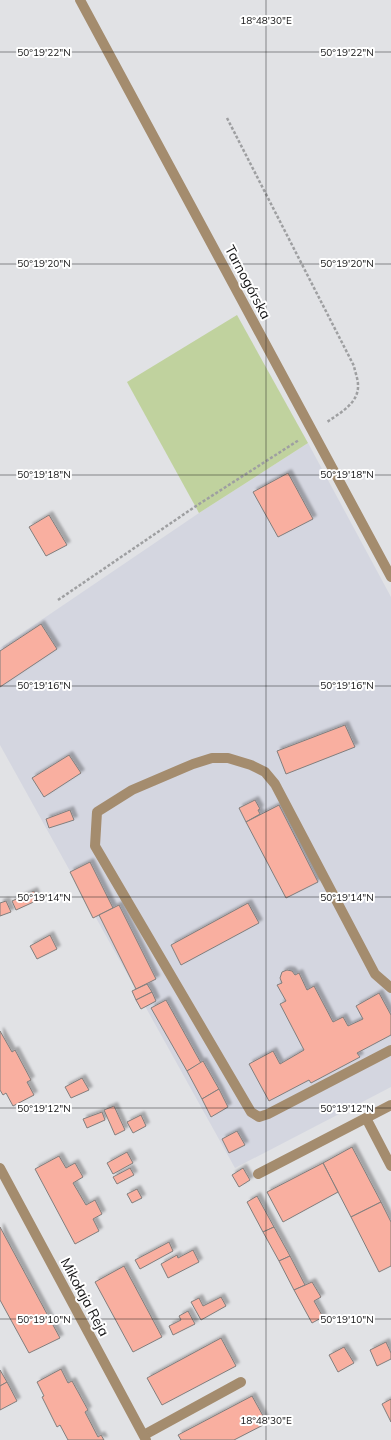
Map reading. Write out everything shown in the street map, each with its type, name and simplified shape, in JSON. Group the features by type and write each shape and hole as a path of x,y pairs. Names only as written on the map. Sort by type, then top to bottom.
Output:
{"street":[{"name":"Tarnogórska","path":"80,0 391,577"},
{"path":"391,988 375,974 275,784 265,772 251,765 228,758 212,758 193,764 132,790 97,812 95,846 251,1112 259,1117 268,1114 391,1050"},
{"path":"258,1174 391,1105"},
{"path":"366,1118 391,1166"},
{"name":"Mikołaja Reja","path":"0,1168 145,1438"},
{"path":"145,1438 241,1382"}],"path":[{"path":"58,600 196,506 313,432 343,411 354,400 358,385 354,366 227,118"}],"shaded area":[{"path":"308,443 391,597 391,1087 235,1168 0,745 0,648 199,513"}],"green space":[{"path":"237,315 308,443 199,513 127,382"}],"building":[{"path":"288,473 313,519 278,537 253,492"},
{"path":"49,515 67,545 46,556 29,527"},
{"path":"41,624 57,649 0,687 0,651"},
{"path":"345,725 355,747 286,774 277,751"},
{"path":"69,755 81,773 44,797 32,778"},
{"path":"255,800 260,809 258,810 260,814 246,822 239,808"},
{"path":"279,805 318,882 286,898 246,822"},
{"path":"70,810 74,820 49,828 46,819"},
{"path":"90,862 113,908 93,918 70,872"},
{"path":"34,891 38,900 16,910 12,901"},
{"path":"6,901 11,912 0,916 0,903"},
{"path":"248,903 259,923 181,965 171,945"},
{"path":"119,905 156,979 136,989 99,915"},
{"path":"50,935 57,949 37,959 30,946"},
{"path":"287,970 292,971 295,975 299,973 307,990 314,986 333,1022 343,1017 348,1026 363,1019 356,1006 379,993 391,1015 391,1035 357,1053 360,1057 311,1083 309,1080 269,1101 249,1064 273,1051 280,1064 304,1050 280,1004 286,1001 277,985 282,983 280,978 282,972"},
{"path":"147,984 152,992 136,1000 132,991"},
{"path":"152,992 156,1001 141,1009 136,1000"},
{"path":"166,1000 201,1063 187,1071 151,1008"},
{"path":"0,1031 12,1052 15,1050 31,1080 27,1082 34,1095 13,1106 6,1093 3,1095 0,1090"},
{"path":"203,1061 219,1089 202,1099 187,1071"},
{"path":"82,1078 89,1090 71,1098 65,1087"},
{"path":"219,1089 228,1107 211,1117 202,1099"},
{"path":"114,1106 125,1130 115,1135 104,1110"},
{"path":"102,1112 105,1120 87,1128 83,1119"},
{"path":"141,1115 146,1126 133,1133 127,1122"},
{"path":"237,1131 245,1145 229,1153 222,1139"},
{"path":"352,1147 381,1202 351,1217 323,1163"},
{"path":"127,1152 133,1163 113,1174 107,1163"},
{"path":"59,1156 66,1168 75,1163 83,1177 73,1183 86,1205 95,1200 102,1214 93,1219 99,1231 75,1244 35,1169"},
{"path":"323,1163 338,1192 283,1222 267,1192"},
{"path":"130,1168 134,1175 117,1184 113,1177"},
{"path":"243,1168 250,1180 239,1187 232,1175"},
{"path":"137,1189 142,1198 132,1203 127,1194"},
{"path":"257,1196 274,1227 263,1232 247,1202"},
{"path":"381,1202 391,1222 391,1266 379,1272 351,1217"},
{"path":"0,1227 60,1338 29,1353 0,1300"},
{"path":"274,1227 290,1256 279,1261 263,1232"},
{"path":"169,1242 173,1251 140,1269 135,1260"},
{"path":"193,1250 199,1262 168,1278 161,1264 177,1255 178,1258"},
{"path":"290,1256 305,1285 294,1290 279,1261"},
{"path":"124,1266 162,1337 133,1352 95,1282"},
{"path":"312,1282 321,1297 314,1301 323,1317 312,1323 294,1290"},
{"path":"221,1297 226,1306 201,1320 191,1302 199,1298 203,1306"},
{"path":"188,1311 195,1324 173,1335 169,1326 181,1320 179,1316"},
{"path":"221,1338 236,1366 162,1405 147,1378"},
{"path":"386,1342 391,1353 391,1359 377,1366 370,1350"},
{"path":"344,1347 354,1363 338,1372 329,1355"},
{"path":"61,1369 68,1383 72,1381 88,1410 85,1412 98,1437 101,1435 104,1440 68,1440 60,1425 57,1427 42,1397 44,1396 37,1382"},
{"path":"0,1370 7,1382 0,1386"},
{"path":"7,1382 17,1401 0,1410 0,1386"},
{"path":"252,1396 267,1423 234,1440 181,1440 178,1435"},
{"path":"391,1399 391,1422 382,1404"}]}
